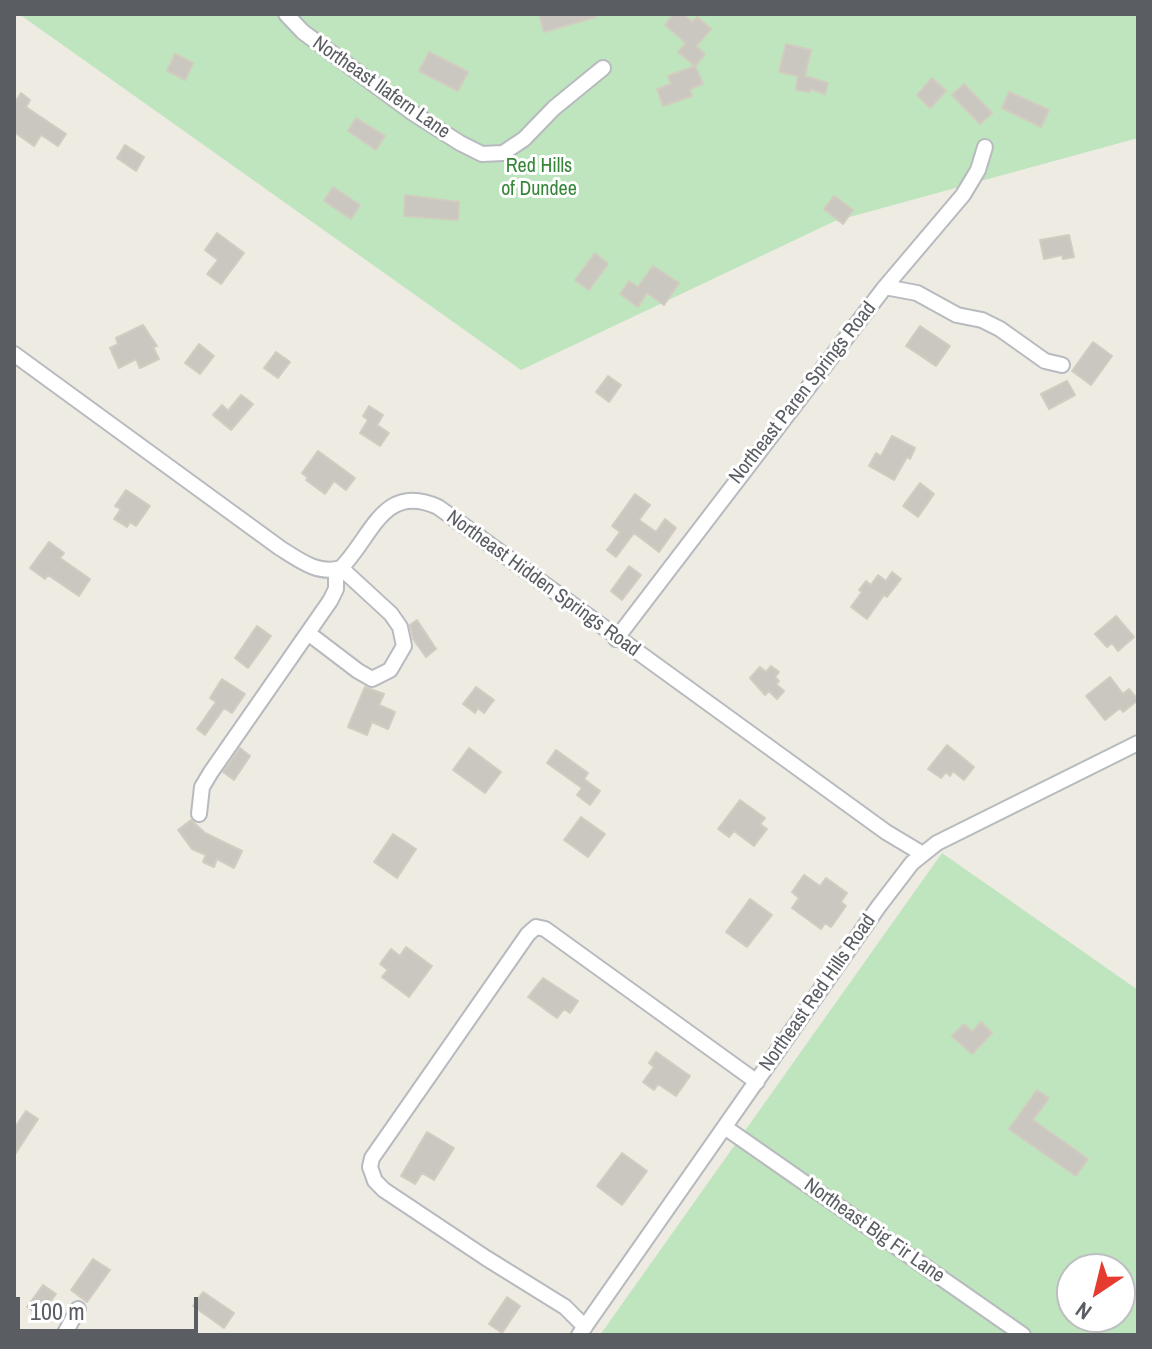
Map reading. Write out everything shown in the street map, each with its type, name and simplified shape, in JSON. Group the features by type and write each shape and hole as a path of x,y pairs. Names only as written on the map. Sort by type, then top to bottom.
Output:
{"street":[{"name":"Northeast Ilafern Lane","path":"286,14 303,32 413,113 482,154 503,153 512,147 603,68"},
{"name":"Northeast Paren Springs Road","path":"616,639 885,287 963,195 978,170 985,147"},
{"path":"885,287 917,293 957,315 982,320 1045,361 1062,365"},
{"path":"14,354 280,548 315,568 338,569 391,614 400,627 404,646 390,670 372,679 308,633"},
{"name":"Northeast Hidden Springs Road","path":"338,569 385,511 408,500 426,501 449,514 616,639 886,832 921,853"},
{"path":"199,814 202,787 336,589 338,569"},
{"name":"Northeast Red Hills Road","path":"582,1331 879,906 921,853 1138,743"},
{"path":"582,1331 565,1307 384,1190 375,1181 370,1167 372,1158 528,934 536,927 545,929 757,1082"},
{"name":"Northeast Big Fir Lane","path":"726,1128 1023,1335"},
{"path":"64,1335 78,1309"}],"green space":[{"name":"Red Hills of Dundee","path":"19,14 1138,14 1138,138 835,221 521,370"},
{"path":"942,853 1138,990 1138,1335 600,1335"}],"building":[{"path":"539,14 596,14 596,17 544,32"},
{"path":"674,14 683,14 692,22 697,17 711,29 696,46 705,54 695,66 678,52 686,43 665,25"},
{"path":"786,44 811,50 805,76 828,83 825,94 810,89 810,92 796,90 798,76 779,72"},
{"path":"429,52 468,72 458,91 419,71"},
{"path":"175,54 193,63 185,80 167,71"},
{"path":"695,66 703,84 690,89 692,96 663,106 657,89 671,84 668,76"},
{"path":"932,78 946,91 930,108 917,95"},
{"path":"964,84 992,113 980,124 952,95"},
{"path":"1009,92 1049,110 1041,127 1002,108"},
{"path":"21,93 30,100 26,107 66,134 58,146 41,135 34,146 14,132 14,104"},
{"path":"356,118 385,136 376,150 348,131"},
{"path":"125,145 144,157 136,171 117,158"},
{"path":"333,187 360,205 351,219 324,201"},
{"path":"405,195 459,202 458,220 404,216"},
{"path":"834,196 853,210 843,224 824,209"},
{"path":"217,233 244,253 221,284 207,274 218,260 205,250"},
{"path":"1069,235 1074,257 1063,259 1062,255 1044,259 1040,240"},
{"path":"595,253 608,264 589,290 575,280"},
{"path":"653,266 679,283 664,305 647,293 638,307 620,294 629,281 638,287"},
{"path":"143,325 157,346 153,347 159,359 140,368 136,359 119,368 110,348 118,344 116,338"},
{"path":"920,326 950,346 936,366 906,346"},
{"path":"1093,342 1112,356 1091,385 1072,371"},
{"path":"199,344 214,356 200,374 185,363"},
{"path":"276,352 290,362 278,378 264,368"},
{"path":"608,376 621,385 609,402 596,392"},
{"path":"1067,381 1075,395 1049,409 1041,394"},
{"path":"241,395 253,404 231,430 213,415 222,405 228,411"},
{"path":"369,406 383,415 377,425 389,433 380,446 360,433 368,420 363,416"},
{"path":"892,436 915,448 894,480 869,466 876,453 881,456"},
{"path":"318,451 355,478 346,490 334,481 325,494 306,480 308,478 302,473"},
{"path":"920,483 934,494 918,517 903,506"},
{"path":"126,490 150,506 136,526 130,522 127,527 114,519 121,509 115,506"},
{"path":"635,494 650,505 639,520 656,532 665,519 676,528 659,552 634,533 616,557 607,550 620,532 612,526"},
{"path":"49,542 64,553 60,558 90,579 79,596 48,575 45,579 30,568"},
{"path":"629,566 641,575 622,600 611,591"},
{"path":"892,572 901,579 887,597 884,595 867,619 851,607 866,581 871,585 878,575 886,581"},
{"path":"1116,616 1134,637 1118,651 1112,643 1107,647 1095,634"},
{"path":"417,620 436,649 426,657 413,639 410,625"},
{"path":"257,626 271,636 248,668 235,658"},
{"path":"771,666 779,672 775,677 779,681 776,684 784,691 777,699 769,691 765,695 750,678 760,667 766,672"},
{"path":"1110,677 1123,694 1129,689 1138,700 1123,712 1120,708 1105,720 1086,696"},
{"path":"222,679 245,694 232,713 224,708 205,735 197,729 216,702 210,698"},
{"path":"365,687 384,694 379,705 395,712 388,729 372,722 367,735 348,727"},
{"path":"476,687 494,700 484,713 478,708 475,713 463,704"},
{"path":"947,745 974,767 964,780 953,771 950,776 946,772 941,778 928,769"},
{"path":"240,748 250,756 234,780 223,772"},
{"path":"469,748 501,772 485,793 453,770"},
{"path":"556,750 588,773 584,779 600,791 590,805 577,795 582,788 547,763"},
{"path":"740,800 765,818 760,824 767,829 754,846 734,831 729,837 718,829"},
{"path":"581,817 605,834 588,857 564,840"},
{"path":"191,820 205,833 242,851 234,868 217,859 214,867 203,862 206,855 192,849 178,830"},
{"path":"393,834 416,849 397,878 374,862"},
{"path":"804,875 820,886 826,878 847,893 841,902 846,906 831,927 825,923 821,929 792,908 799,898 792,892"},
{"path":"750,899 772,915 747,947 726,932"},
{"path":"406,947 432,966 409,997 382,977 388,970 380,964 391,949 400,956"},
{"path":"543,978 578,1001 570,1013 564,1009 557,1018 528,997"},
{"path":"981,1022 992,1033 972,1054 952,1036 964,1024 972,1032"},
{"path":"656,1052 690,1076 676,1096 658,1084 654,1090 643,1082 654,1067 649,1063"},
{"path":"1037,1090 1049,1098 1033,1120 1088,1159 1076,1176 1009,1129"},
{"path":"26,1111 38,1119 14,1156 14,1129"},
{"path":"427,1132 454,1148 434,1180 422,1173 415,1184 401,1176"},
{"path":"622,1153 647,1171 622,1205 597,1186"},
{"path":"93,1259 110,1270 87,1302 71,1290"},
{"path":"43,1285 56,1294 40,1316 27,1307"},
{"path":"203,1292 234,1313 224,1328 193,1306"},
{"path":"507,1297 520,1306 502,1333 489,1324"}]}
